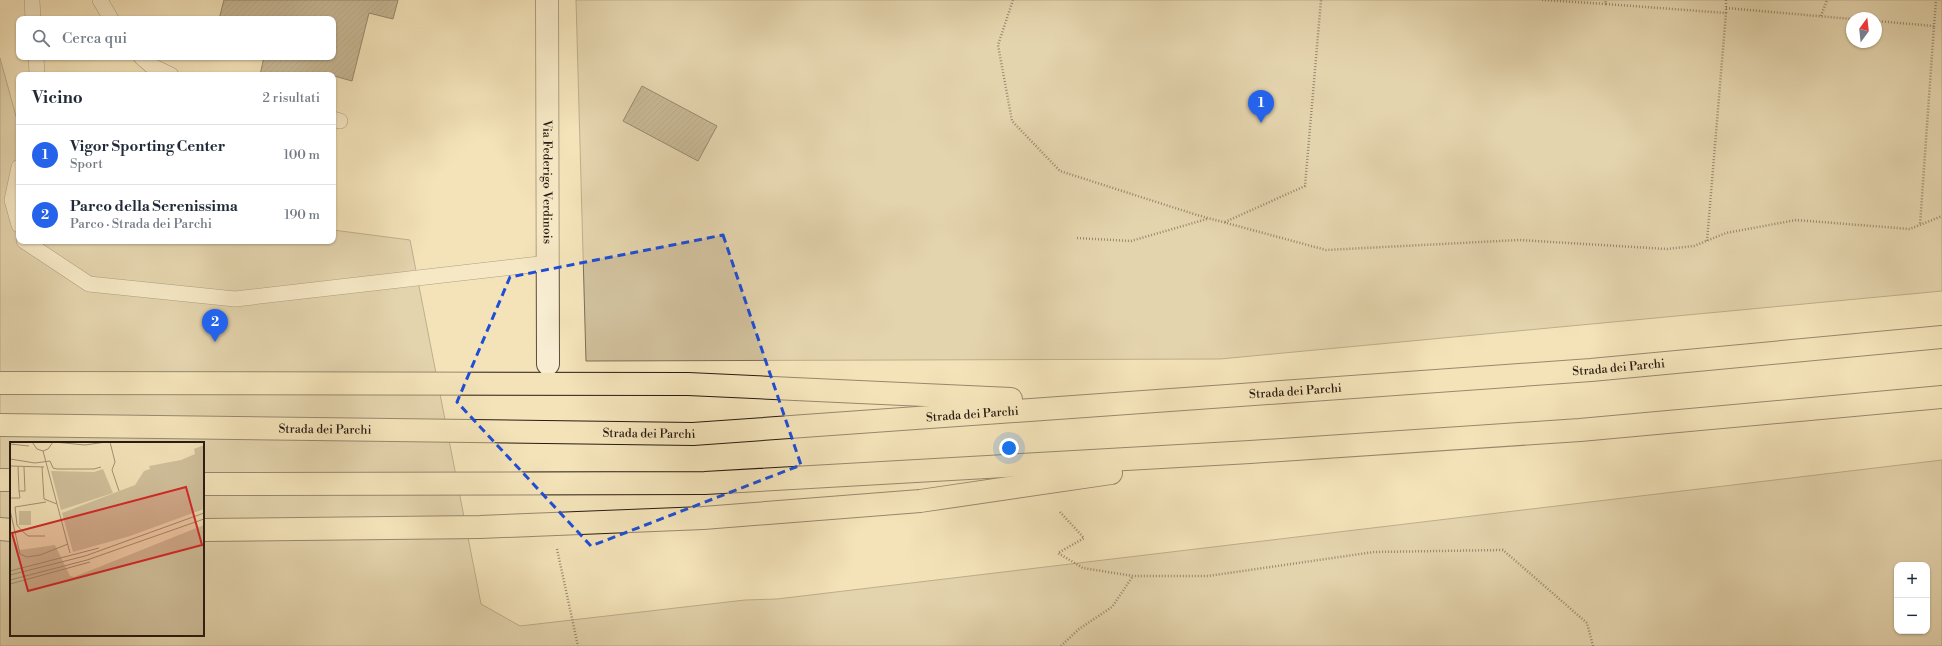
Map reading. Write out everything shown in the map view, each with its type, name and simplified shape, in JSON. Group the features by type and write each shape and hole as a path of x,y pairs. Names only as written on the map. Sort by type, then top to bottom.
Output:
{"highway":[{"name":"Strada dei Parchi","path":"0,425 693,434 1591,370 1942,337"},
{"path":"0,383 688,384 932,396 1130,403"},
{"path":"213,484 705,483 1250,452 1595,428 1942,397"},
{"path":"204,530 480,528 703,518 920,501 1250,452"},
{"path":"0,529 10,530"}],"street":[{"name":"Via Federigo Verdinois","path":"547,0 548,364"}],"lane":[{"path":"32,0 33,16"},
{"path":"100,0 109,16"},
{"path":"36,60 37,72"},
{"path":"144,60 150,65 165,72"},
{"path":"16,181 12,200 16,214"},
{"path":"29,244 89,284 235,299 548,263"}],"path":[{"path":"1013,0 998,45 1012,122 1060,171 1208,218 1326,250 1519,240 1667,249 1694,246 1726,233 1796,220 1910,229 1942,216"},
{"path":"1225,223 1305,186 1321,0"},
{"path":"1542,0 1726,13"},
{"path":"1707,241 1726,0"},
{"path":"1820,16 1827,0"},
{"path":"1920,225 1936,0"},
{"path":"1726,8 1846,18"},
{"path":"1882,22 1934,26 1934,31"},
{"path":"1077,238 1131,241 1208,218"},
{"path":"1060,512 1084,538 1058,554 1083,568 1133,576 1208,576 1374,552 1503,550 1587,623 1593,646"},
{"path":"557,548 578,646"},
{"path":"1061,646 1079,629 1112,607 1133,576"}],"highlighted area":[{"path":"723,235 801,465 591,546 457,402 510,277"}],"shaded area":[{"path":"576,0 1942,0 1942,291 1220,359 586,361"},
{"path":"0,58 16,116 16,244 336,244 336,230 410,240 481,604 520,626 745,600 777,599 1942,460 1942,646 0,646"}],"building":[{"path":"224,0 398,0 393,19 369,13 352,81 336,77 336,72 261,72 263,60 336,60 336,16 220,16"},
{"path":"642,86 717,126 698,161 623,121"}],"place":[{"name":"Vigor Sporting Center","path":"1261,123"},
{"name":"Parco della Serenissima","path":"215,342"}]}
